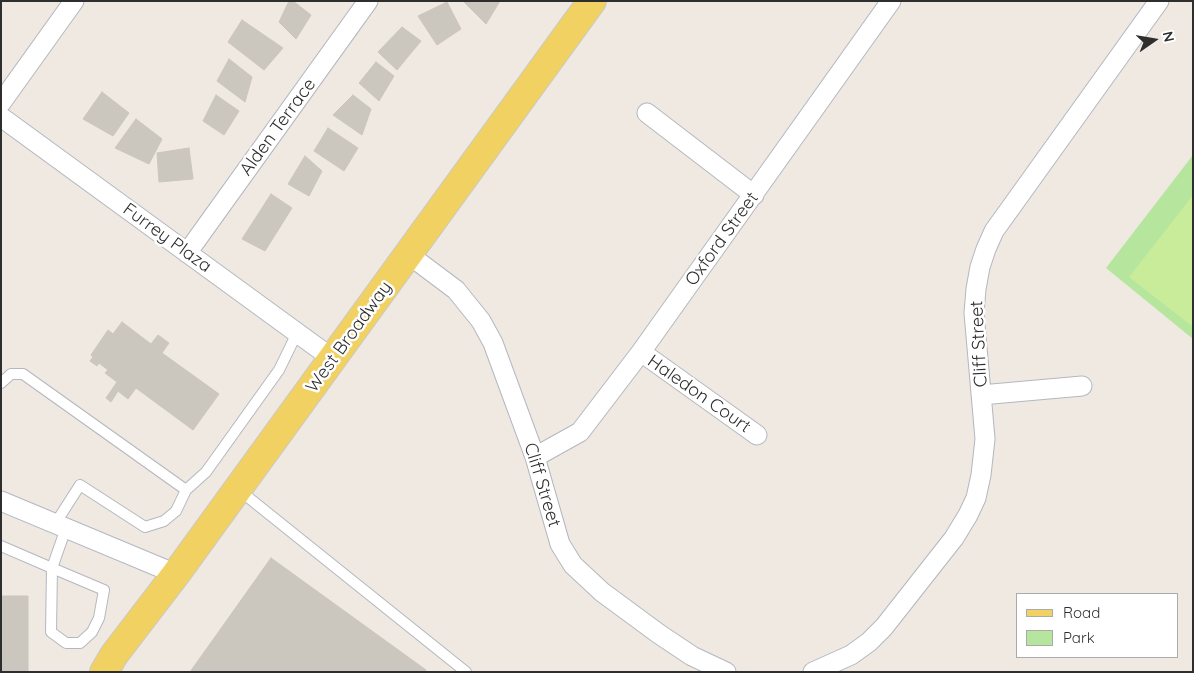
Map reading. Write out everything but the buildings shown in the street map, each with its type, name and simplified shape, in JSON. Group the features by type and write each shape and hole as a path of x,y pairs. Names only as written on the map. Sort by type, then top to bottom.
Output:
{"main road":[{"name":"West Broadway","path":"104,672 114,655 238,490 592,1"}],"street":[{"path":"1,103 74,1"},
{"name":"Alden Terrace","path":"188,253 368,1"},
{"name":"Oxford Street","path":"535,457 580,432 641,352 754,196 891,1"},
{"name":"Cliff Street","path":"813,672 851,655 869,642 884,627 954,538 968,515 976,498 981,476 985,439 974,313 980,268 994,231 1159,1"},
{"path":"647,113 754,196"},
{"name":"Furrey Plaza","path":"1,117 333,359"},
{"name":"Cliff Street","path":"408,254 440,276 456,290 481,322 493,343 535,457 560,544 573,565 602,592 659,634 692,656 726,672"},
{"name":"Haledon Court","path":"641,352 757,435"},
{"path":"981,395 1082,386"},
{"path":"1,501 176,574"}],"lane":[{"path":"1,546 52,568 104,590 99,618 92,632 80,643 66,643 51,632 52,568 61,526 80,485 145,527 164,521 176,511 186,490 206,472 279,370 298,333"},
{"path":"1,383 10,374 23,374 186,490"},
{"path":"238,490 466,672"}],"green space":[{"path":"1193,155 1193,339 1106,268"},
{"path":"1193,195 1193,327 1129,277"}]}
